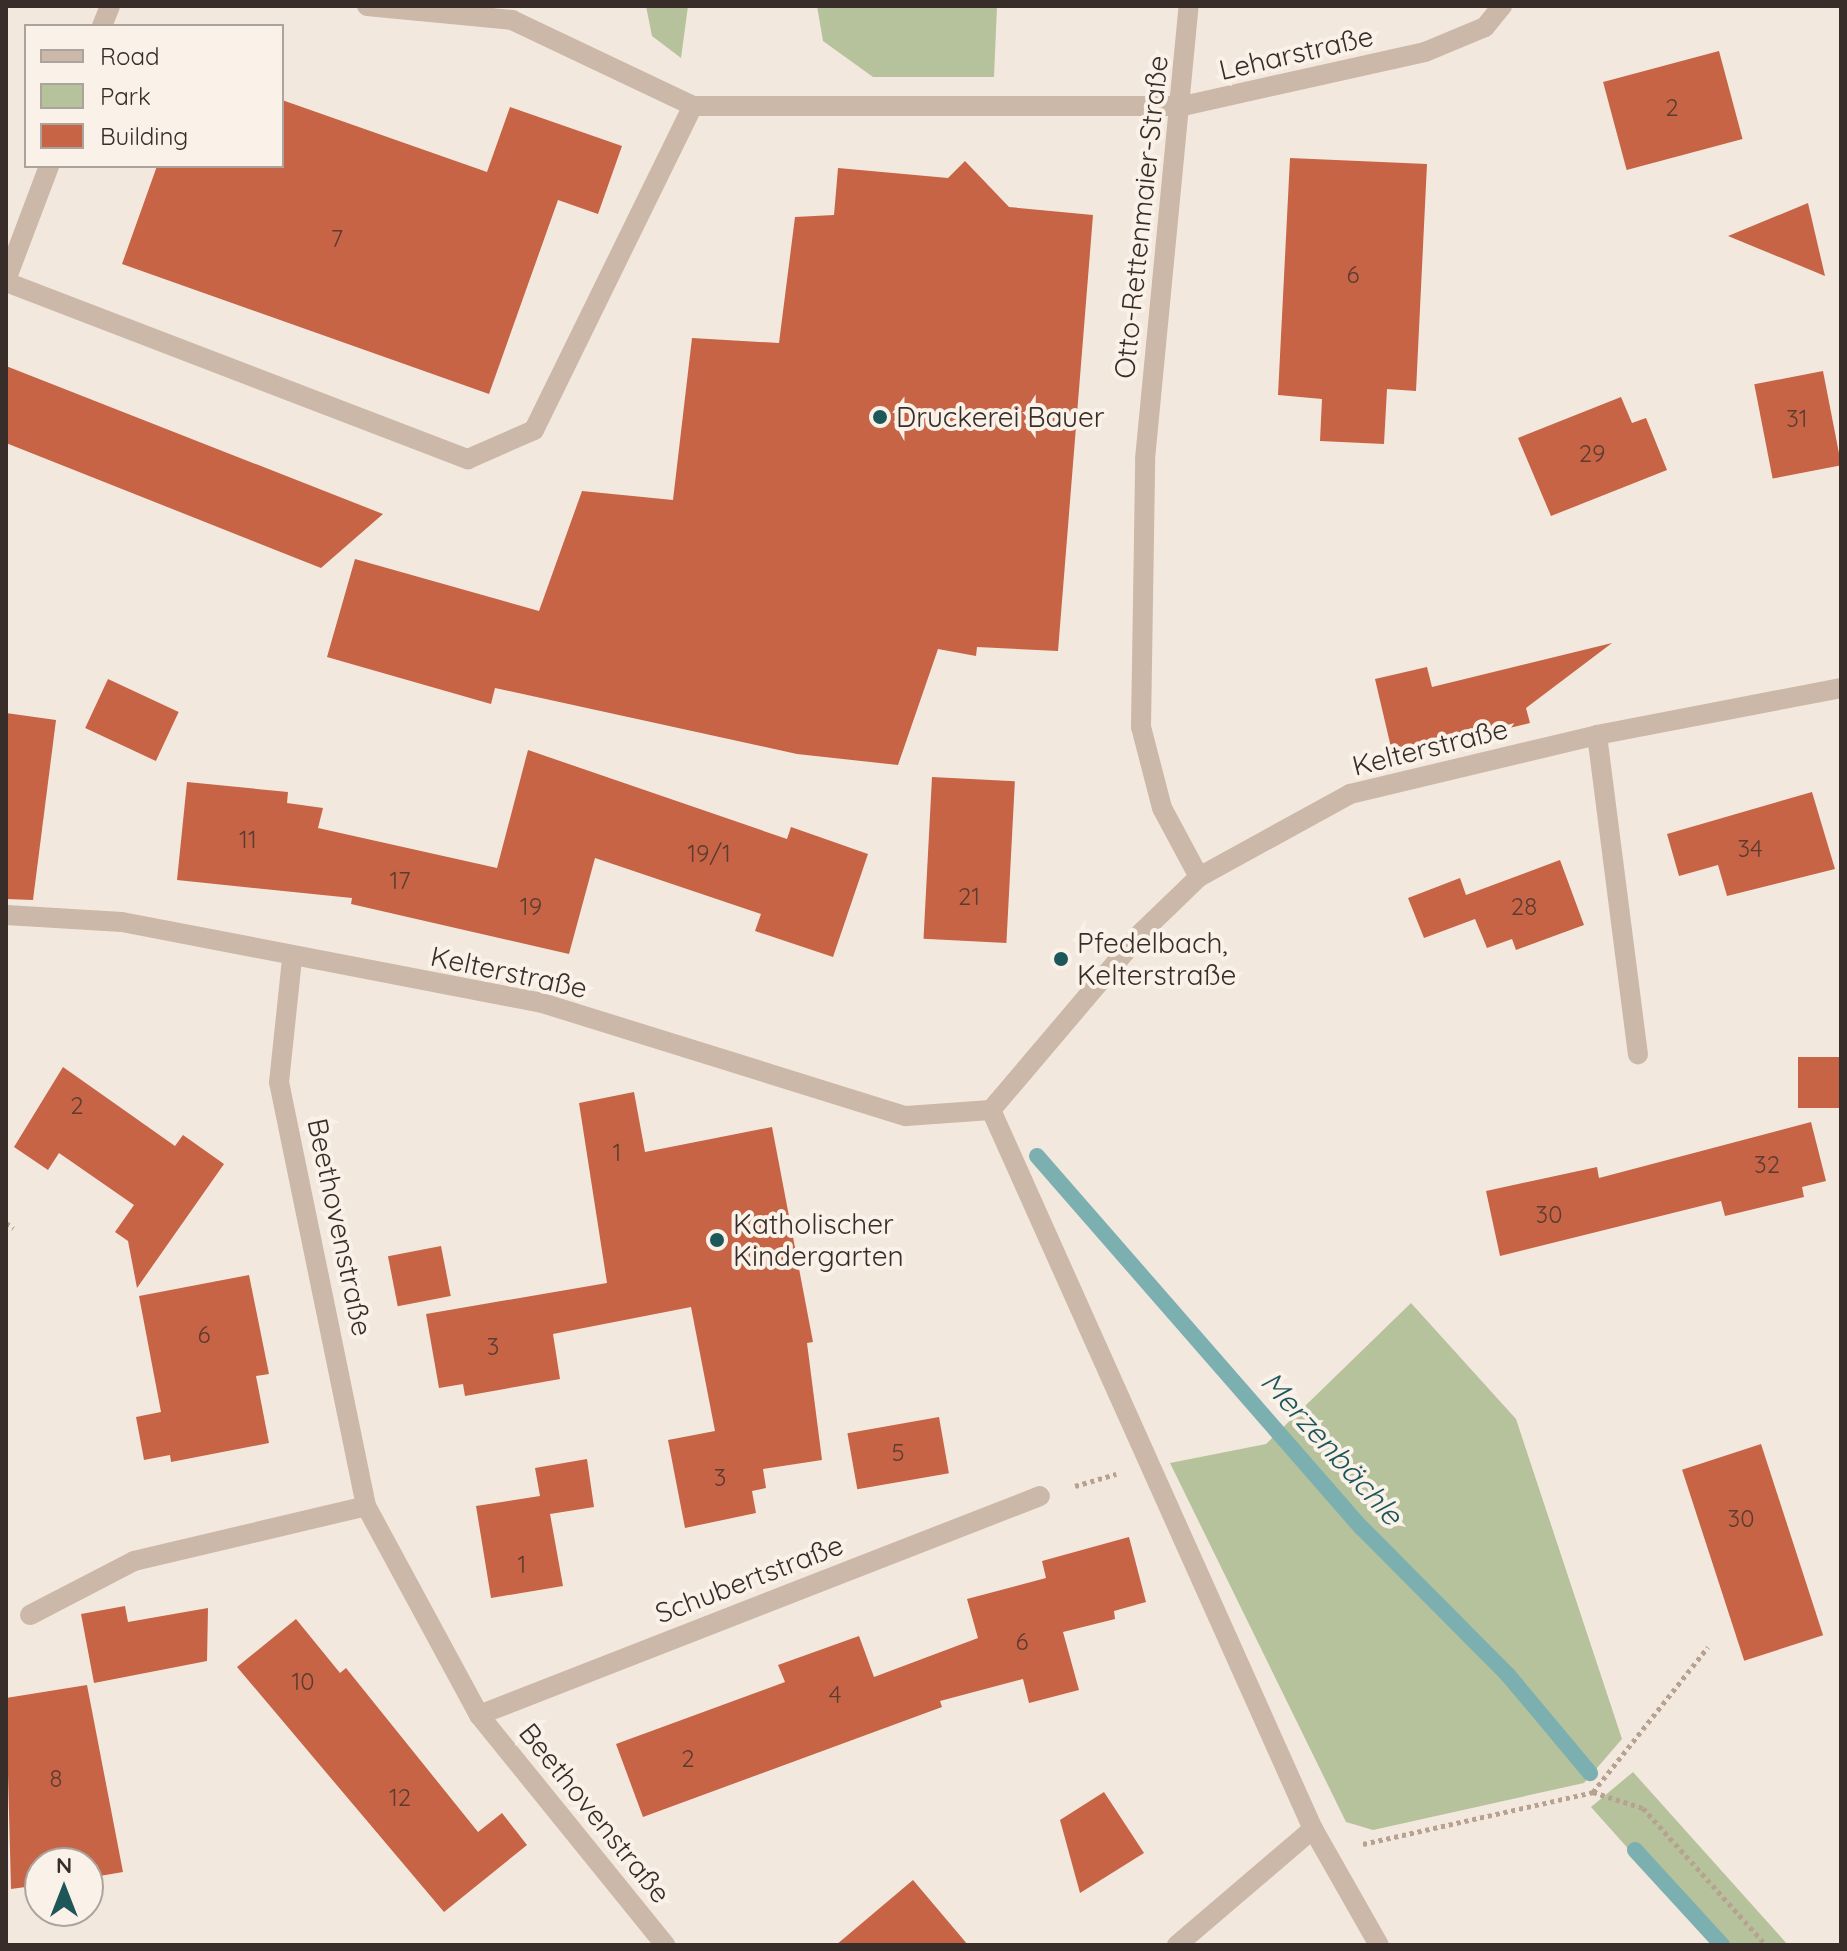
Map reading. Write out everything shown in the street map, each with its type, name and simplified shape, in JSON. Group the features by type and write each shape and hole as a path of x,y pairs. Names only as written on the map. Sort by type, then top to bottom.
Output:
{"street":[{"path":"48,168 6,281 468,459 534,430 693,106 512,20 367,6"},
{"name":"Otto-Rettenmaier-Straße","path":"1189,6 1183,106 1145,459 1141,727 1162,808 1199,877"},
{"name":"Leharstraße","path":"693,106 1183,106 1268,92 1425,52 1485,27 1502,6"},
{"name":"Kelterstraße","path":"1199,877 1350,794 1597,735 1841,688"},
{"path":"1597,735 1638,1054"},
{"path":"1199,877 1142,932 991,1110 1313,1829 1379,1945"},
{"name":"Kelterstraße","path":"6,915 122,922 292,959 539,1002 906,1116 991,1110"},
{"name":"Beethovenstraße","path":"292,959 279,1082 366,1506 479,1715 665,1945"},
{"name":"Schubertstraße","path":"479,1715 1040,1496"},
{"path":"30,1615 134,1561 366,1506"},
{"path":"1177,1945 1313,1829"}],"path":[{"path":"6,1223 13,1228"},
{"path":"1040,1496 1148,1465"},
{"path":"1593,1792 1708,1647"},
{"path":"1329,1859 1366,1843 1593,1792 1643,1808 1766,1945"}],"green space":[{"path":"646,6 688,6 681,58 652,36"},
{"path":"817,6 997,6 994,77 873,77 823,41"},
{"path":"1411,1303 1516,1419 1622,1739 1584,1783 1373,1830 1346,1822 1170,1463 1266,1444"},
{"path":"1633,1772 1788,1945 1714,1945 1591,1807"}],"building":[{"path":"1719,51 1743,139 1627,170 1603,82"},
{"path":"284,101 487,172 510,107 622,146 598,214 558,200 489,394 122,264 156,168 284,168"},
{"path":"1290,158 1427,164 1416,391 1387,389 1384,444 1320,441 1322,399 1278,395"},
{"name":"Druckerei Bauer","path":"965,161 1009,207 1093,215 1058,651 977,647 976,656 938,649 898,765 797,754 495,688 491,704 327,657 355,559 539,611 582,491 673,500 692,338 779,343 795,217 834,215 838,168 948,178"},
{"path":"1808,203 1825,276 1728,236"},
{"path":"6,366 383,514 321,568 6,443"},
{"path":"1823,371 1841,465 1773,479 1754,384"},
{"path":"1621,397 1632,423 1646,418 1667,470 1551,516 1518,438"},
{"path":"1612,643 1526,708 1530,723 1393,756 1375,679 1427,667 1432,687"},
{"path":"108,679 179,712 156,761 85,728"},
{"path":"6,713 56,720 33,900 6,899"},
{"path":"528,750 787,839 791,827 868,854 833,957 755,931 761,914 595,858 569,954 351,904 352,898 177,880 187,782 288,792 287,803 323,808 318,828 497,868"},
{"path":"932,777 1015,781 1006,943 924,939"},
{"path":"1812,792 1835,869 1727,896 1718,865 1679,876 1667,834"},
{"path":"1560,860 1584,925 1516,950 1512,939 1487,948 1475,919 1424,938 1408,898 1460,878 1466,895"},
{"path":"1798,1057 1841,1057 1841,1108 1798,1108"},
{"path":"63,1067 175,1146 183,1135 224,1164 137,1288 128,1241 115,1232 134,1205 59,1153 48,1170 14,1147"},
{"path":"634,1092 645,1152 772,1127 813,1342 807,1343 822,1460 763,1469 766,1488 752,1491 756,1513 685,1528 668,1440 715,1431 691,1307 553,1334 560,1379 465,1396 463,1384 439,1388 426,1314 607,1283 579,1103"},
{"path":"1811,1122 1826,1181 1802,1187 1804,1197 1725,1216 1721,1201 1500,1256 1486,1191 1597,1167 1599,1178"},
{"path":"441,1246 451,1296 398,1306 388,1256"},
{"path":"249,1275 269,1374 256,1376 269,1443 171,1462 170,1455 144,1460 136,1417 161,1412 139,1296"},
{"path":"939,1417 949,1473 857,1489 847,1433"},
{"path":"1761,1444 1823,1635 1744,1661 1682,1470"},
{"path":"587,1459 594,1507 550,1514 563,1586 491,1598 476,1506 540,1496 535,1468"},
{"path":"1129,1537 1146,1602 1114,1611 1115,1619 1063,1632 1079,1690 1029,1703 1023,1679 940,1701 942,1707 643,1817 616,1744 785,1682 778,1665 859,1636 874,1677 978,1638 967,1599 1046,1578 1042,1561"},
{"path":"125,1606 128,1622 208,1608 207,1661 94,1683 81,1614"},
{"path":"296,1619 340,1673 346,1668 478,1832 502,1813 527,1845 444,1912 237,1667"},
{"path":"87,1685 123,1872 104,1875 104,1847 24,1847 24,1887 11,1889 6,1698"},
{"path":"1104,1792 1144,1853 1080,1893 1060,1820"},
{"path":"913,1880 968,1945 836,1945"}],"waterway":[{"name":"Merzenbächle","path":"1037,1156 1362,1528 1508,1675 1590,1773"},
{"name":"Merzenbächle","path":"1635,1850 1722,1945"}],"place":[{"name":"Druckerei Bauer","path":"880,417"},
{"name":"Pfedelbach, Kelterstraße","path":"1061,959"},
{"name":"Katholischer Kindergarten","path":"717,1240"}]}
